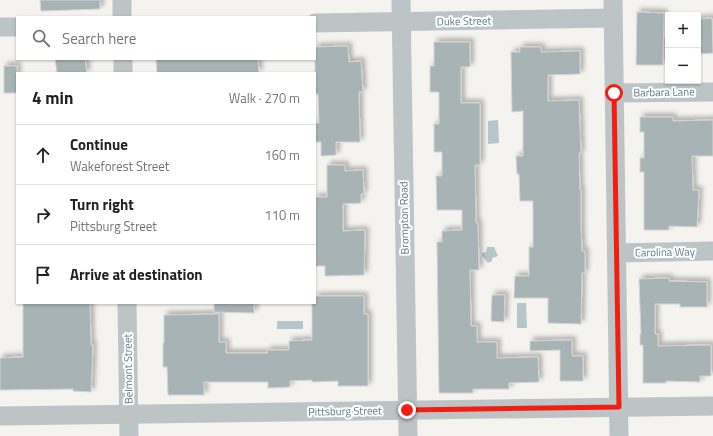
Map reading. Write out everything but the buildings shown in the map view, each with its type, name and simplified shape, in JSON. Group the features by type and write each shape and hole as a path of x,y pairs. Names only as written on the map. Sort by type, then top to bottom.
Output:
{"street":[{"path":"122,0 122,16"},
{"name":"Brompton Road","path":"401,0 408,436"},
{"path":"613,9 619,436"},
{"name":"Duke Street","path":"316,23 402,22 613,9"},
{"path":"0,28 16,27"},
{"path":"123,60 123,72"},
{"name":"Barbara Lane","path":"614,93 713,92"},
{"name":"Carolina Way","path":"617,252 713,251"},
{"name":"Belmont Street","path":"127,304 129,436"},
{"name":"Pittsburg Street","path":"0,416 713,406"}],"shaded area":[{"path":"498,120 499,143 488,144 488,121"},
{"path":"487,247 494,247 498,256 492,258 492,261 488,263 482,256 482,253 486,252"},
{"path":"517,303 526,303 527,328 517,328"},
{"path":"277,321 303,321 303,329 277,329"}],"route":[{"path":"407,410 619,407 614,93"}]}
